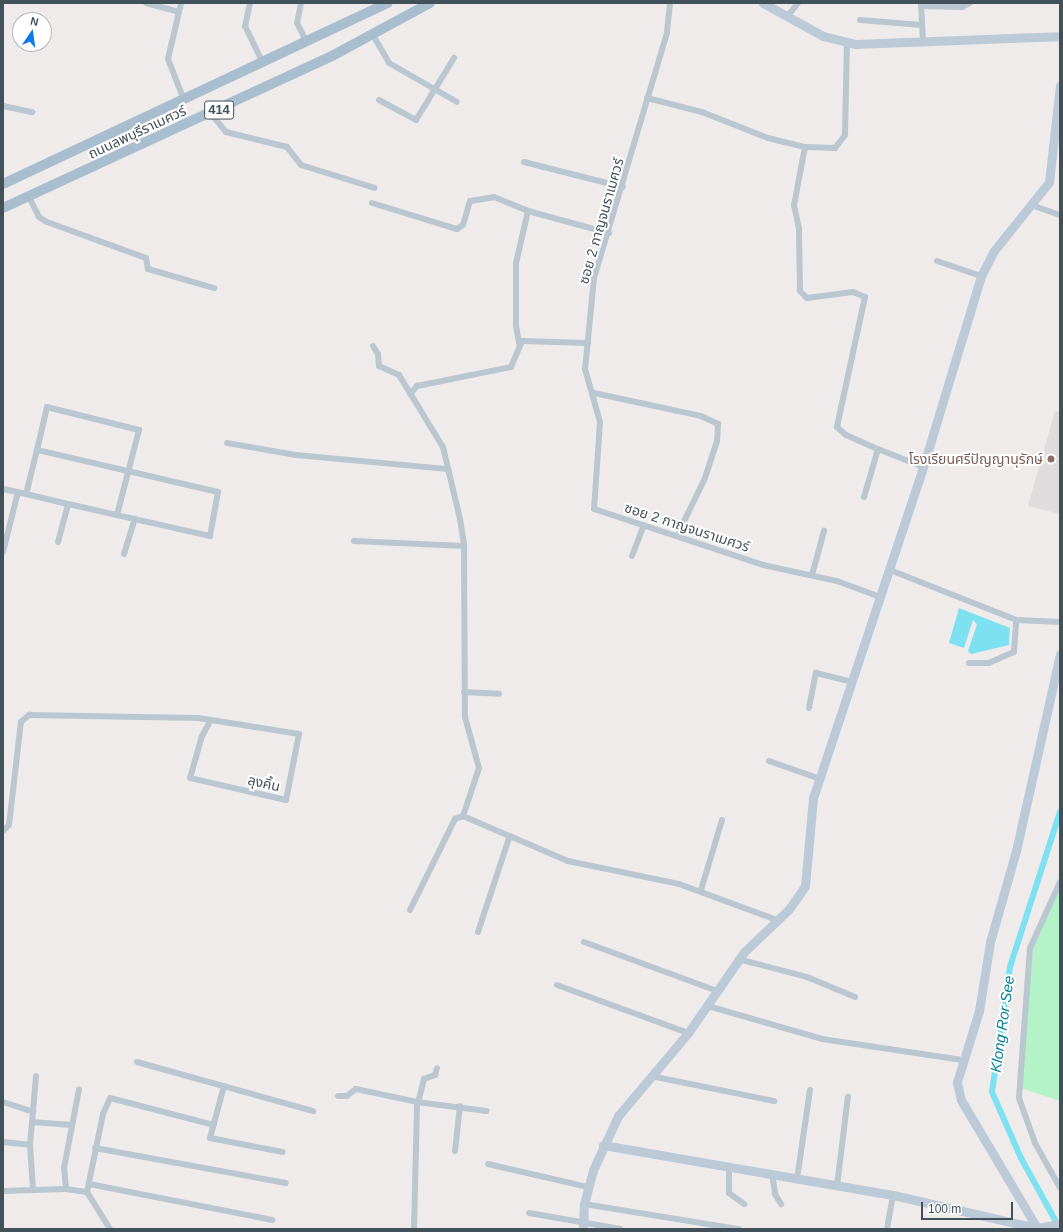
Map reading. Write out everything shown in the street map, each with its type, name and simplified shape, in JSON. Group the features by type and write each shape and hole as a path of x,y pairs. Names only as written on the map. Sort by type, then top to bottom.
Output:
{"main road":[{"name":"ถนนลพบุรีราเมศวร์","path":"3,184 307,43 388,3"},
{"name":"ถนนลพบุรีราเมศวร์","path":"3,208 211,114 373,35 430,3"}],"street":[{"path":"146,3 179,12"},
{"path":"181,3 168,59 184,100"},
{"path":"250,3 245,24 263,63"},
{"path":"301,3 297,23 307,43"},
{"name":"ซอย 2 กาญจนราเมศวร์","path":"670,3 667,33 647,98 623,187 594,278 585,370 594,393 600,422 594,508 763,565 812,575 880,597"},
{"path":"762,3 823,36 847,43 924,42 1060,36"},
{"path":"787,17 798,3"},
{"path":"924,42 921,5 962,7 970,3"},
{"path":"860,20 922,25"},
{"path":"373,35 389,63 457,102"},
{"path":"647,98 805,147 835,148 843,142 847,43"},
{"path":"379,100 416,120 454,58"},
{"path":"583,1226 584,1204 588,1187 603,1145 625,1105 688,1033 708,1006 738,959 797,900 807,881 808,820 820,779 923,467 981,276 993,252 1034,206 1050,178 1060,86"},
{"path":"3,106 32,112"},
{"path":"211,114 226,132 287,147 301,165 375,188"},
{"path":"805,147 794,205 799,229 800,291 807,298 853,292 865,298 837,427 846,435 923,467"},
{"path":"524,162 623,187"},
{"path":"29,197 39,217 47,222 146,258 148,269 214,288"},
{"path":"372,204 457,229 463,225 469,202 494,197 528,211 609,233"},
{"path":"1034,206 1060,215"},
{"path":"410,394 416,386 511,367 519,343 516,326 516,263 528,211"},
{"path":"937,261 981,276"},
{"path":"519,343 543,340 588,342"},
{"path":"372,346 378,354 379,366 397,374 443,447 464,546 465,717 479,768 463,816"},
{"path":"594,393 701,416 718,424 717,441 705,478 677,536"},
{"path":"26,494 47,407 139,430 117,515"},
{"path":"227,443 296,455 448,469"},
{"path":"864,497 878,449"},
{"path":"3,489 210,536 218,492 37,450"},
{"path":"3,552 5,538 18,492"},
{"path":"58,542 68,504"},
{"path":"124,554 135,519"},
{"path":"632,556 644,526"},
{"path":"812,575 824,531"},
{"path":"354,541 464,546"},
{"path":"890,570 1016,620 1060,622"},
{"path":"969,663 989,663 1014,652 1016,620"},
{"path":"1039,1228 961,1100 957,1082 962,1060 979,1011 990,942 1016,850 1060,654"},
{"path":"809,708 816,673 852,682"},
{"path":"464,692 499,694"},
{"name":"ลุงคิ้น","path":"3,832 9,825 21,722 27,715 164,716 211,720 299,734 286,800 190,778 200,740 211,720"},
{"path":"769,762 820,779"},
{"path":"410,910 455,819 463,816 509,838 578,864 701,890 777,920"},
{"path":"701,890 722,820"},
{"path":"478,932 509,838"},
{"path":"1060,882 1030,948 1019,1098 1035,1143 1060,1188"},
{"path":"584,942 717,991"},
{"path":"738,959 807,977 855,997"},
{"path":"557,985 688,1033"},
{"path":"708,1006 822,1039 962,1060"},
{"path":"137,1062 313,1111"},
{"path":"414,1229 418,1100 424,1079 435,1076 437,1068"},
{"path":"33,1190 30,1145 36,1076"},
{"path":"651,1076 774,1101"},
{"path":"224,1086 210,1138 283,1152"},
{"path":"66,1189 64,1168 79,1089"},
{"path":"338,1096 347,1096 356,1089 486,1111"},
{"path":"797,1179 810,1090"},
{"path":"837,1186 848,1097"},
{"path":"110,1229 87,1192 95,1148 107,1102 111,1098 214,1126"},
{"path":"3,1102 33,1112"},
{"path":"455,1151 460,1106"},
{"path":"32,1122 72,1125"},
{"path":"3,1142 30,1145"},
{"path":"603,1145 893,1195 1039,1228 1060,1224"},
{"path":"95,1148 286,1183"},
{"path":"488,1164 588,1187"},
{"path":"729,1166 729,1193 744,1204"},
{"path":"772,1174 775,1194 781,1204"},
{"path":"89,1184 272,1220"},
{"path":"3,1191 66,1189 87,1192"},
{"path":"887,1229 893,1195"},
{"path":"584,1204 739,1229"},
{"path":"529,1213 583,1226 621,1229"}],"shaded area":[{"name":"โรงเรียนศรีปัญญานุรักษ์","path":"1055,411 1060,412 1060,514 1028,506"}],"green space":[{"path":"1060,879 1060,1101 1020,1088 1034,937"}],"water":[{"path":"959,608 1010,628 1009,645 971,654 968,651 977,624 973,620 964,648 949,643"}],"waterway":[{"name":"Klong Ror See","path":"1060,812 1010,967 992,1092 1021,1158 1060,1229"}],"place":[{"name":"โรงเรียนศรีปัญญานุรักษ์","path":"1051,459"}]}
